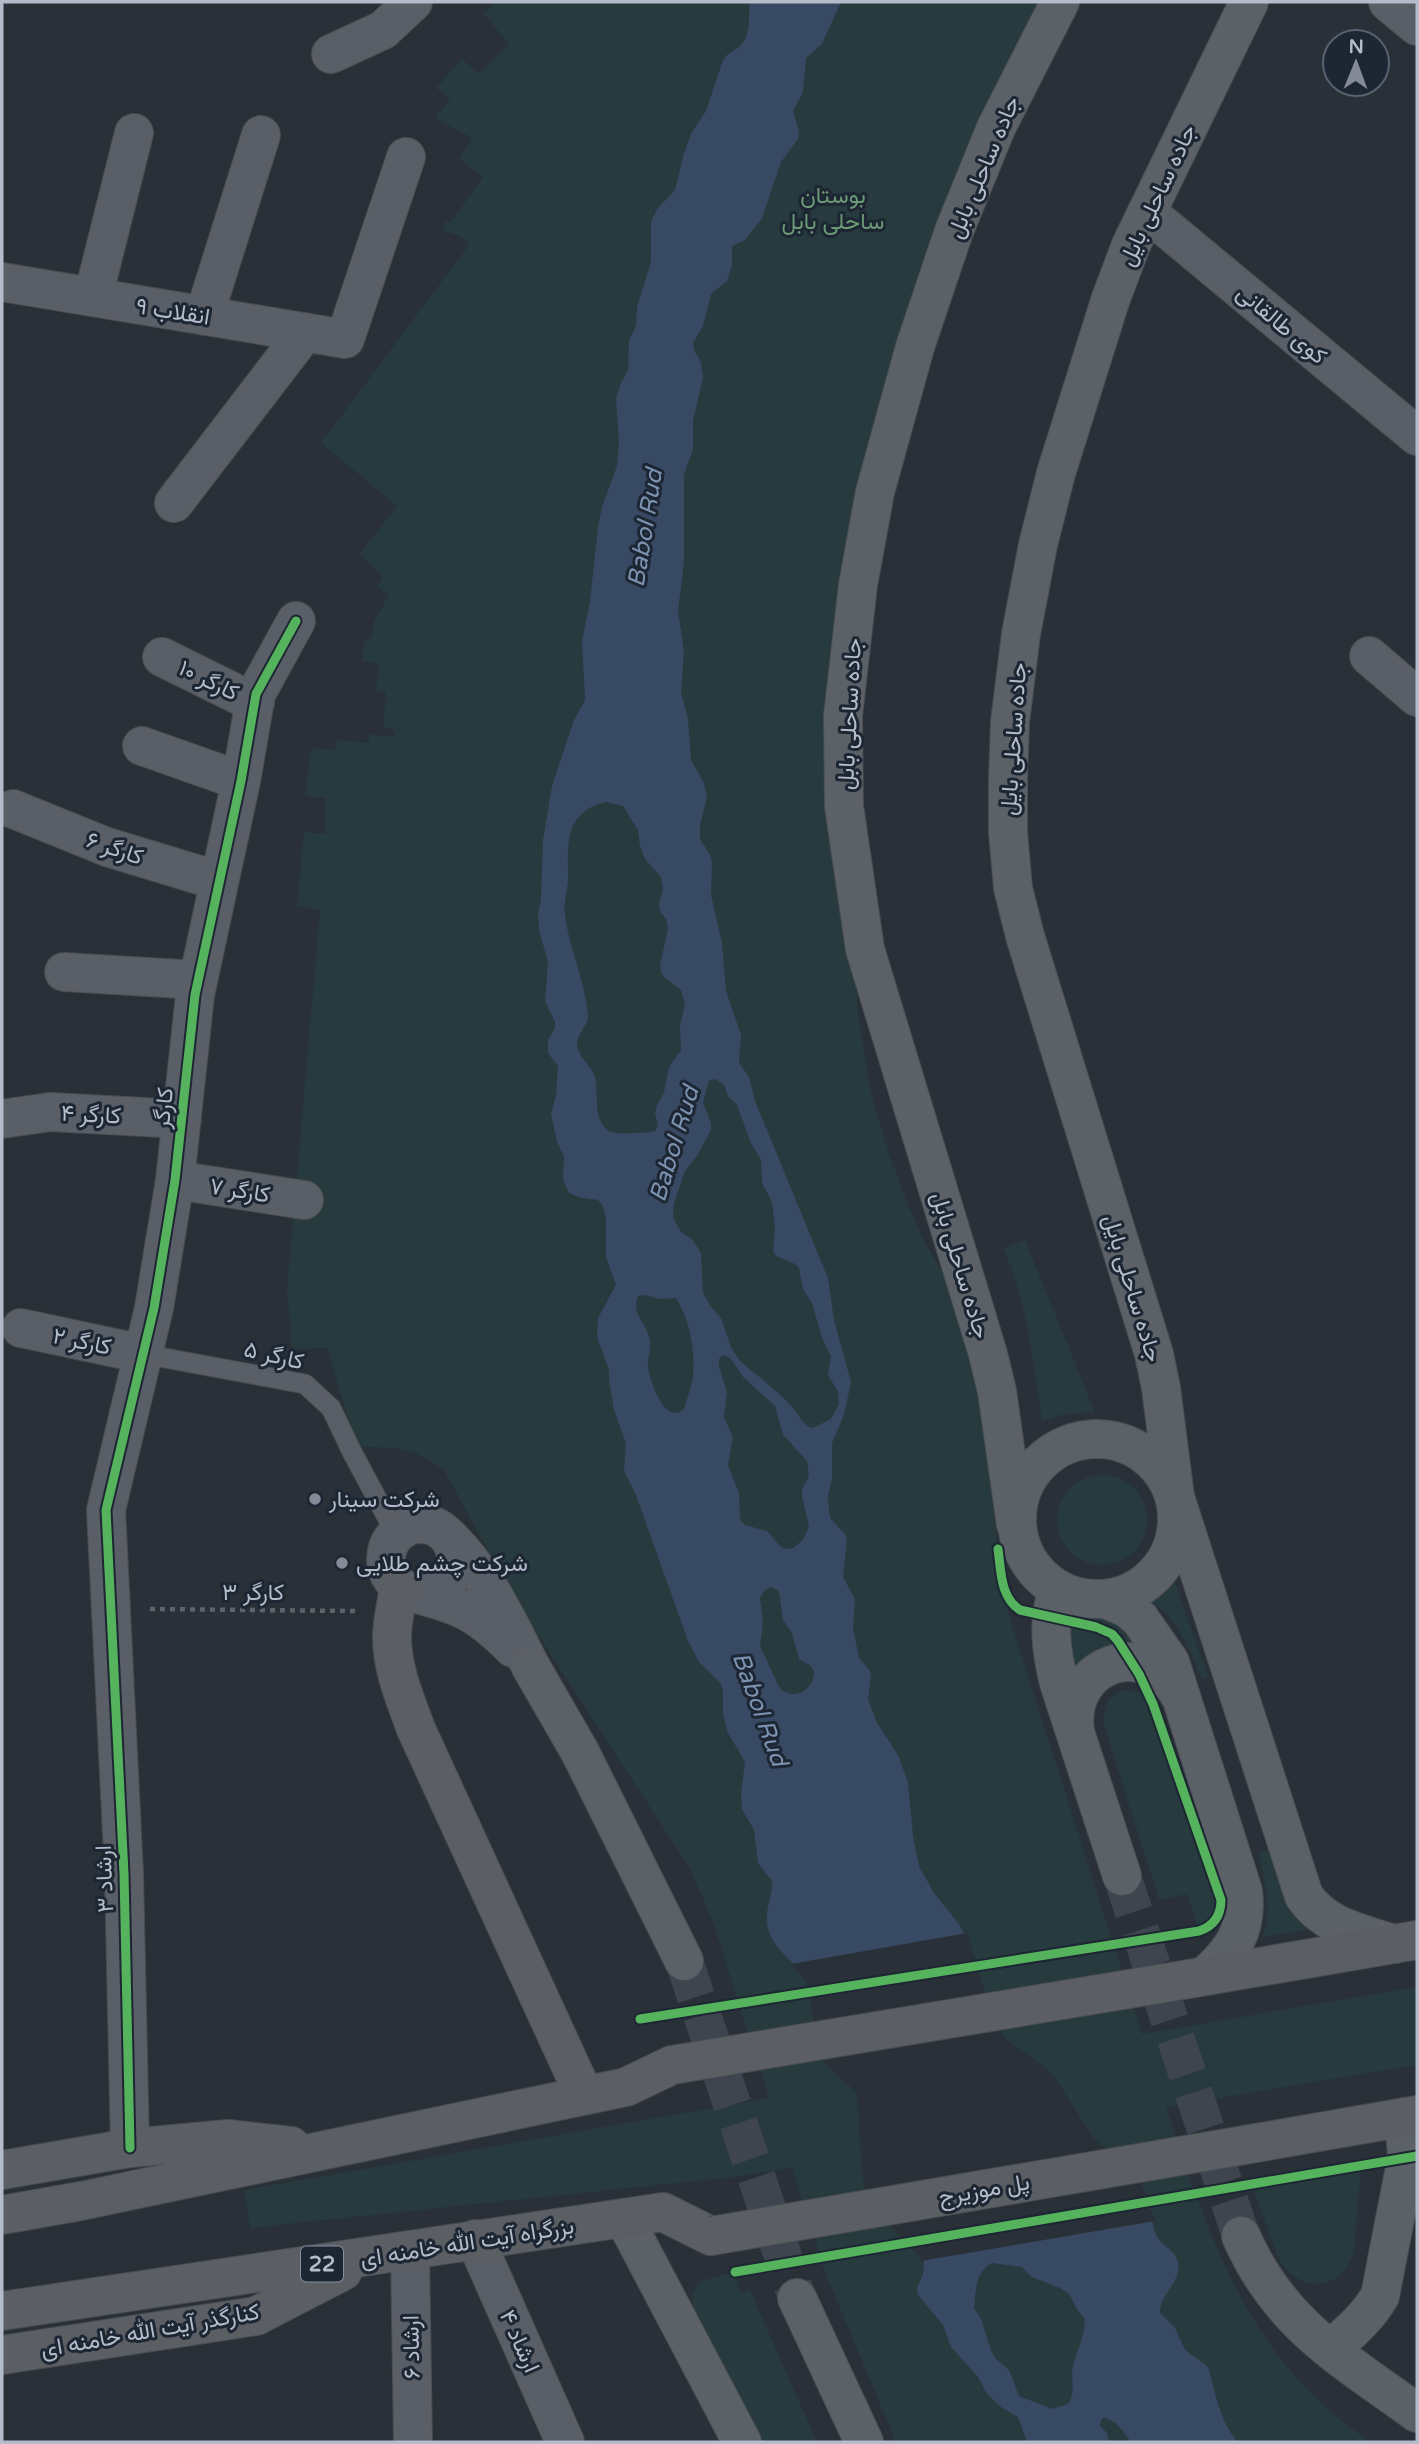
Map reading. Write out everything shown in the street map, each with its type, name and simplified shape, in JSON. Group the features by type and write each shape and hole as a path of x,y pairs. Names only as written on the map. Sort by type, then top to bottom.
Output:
{"highway":[{"path":"403,1597 392,1636 396,1668 416,1729 584,2095"},
{"path":"2,2215 81,2202 626,2087 672,2065 1406,1942"},
{"name":"پل موزیرج","path":"643,2215 711,2236 1411,2116"},
{"path":"2,2170 130,2148 228,2139 324,2150"},
{"name":"بزرگراه آیت الله خامنه ای","path":"2,2311 643,2215"},
{"name":"کنارگذر آیت الله خامنه ای","path":"2,2355 256,2316 370,2257"}],"main road":[{"name":"جاده ساحلی بابل","path":"1016,1525 997,1391 988,1354 865,949 844,806 843,716 858,585 875,492 915,346 954,231 996,128 1060,2"},
{"name":"جاده ساحلی بایل","path":"1175,1497 1158,1370 1025,936 1013,888 1008,832 1010,722 1021,634 1038,545 1056,473 1111,300 1131,245 1249,2"},
{"path":"1175,1497 1178,1526 1167,1560 1155,1576 1125,1595 1088,1600 1058,1589 1039,1575 1020,1544 1016,1525 1017,1507 1023,1488 1032,1471 1061,1447 1079,1441 1108,1440 1135,1448 1151,1459 1163,1473 1175,1497 1304,1896 1324,1918 1340,1926 1406,1942"},
{"path":"1058,1589 1050,1634 1052,1656 1122,1876"},
{"path":"1106,1599 1126,1608 1151,1632 1170,1662 1243,1891 1245,1907 1235,1944 1225,1958 1197,1977"},
{"path":"1075,1733 1073,1717 1080,1693 1096,1673 1111,1665 1128,1662 1144,1664 1160,1671 1172,1682 1182,1698"},
{"path":"531,1667 580,1752 684,1961"},
{"path":"1331,2349 1366,2316 1380,2296 1411,2116"},
{"path":"643,2215 742,2442"},
{"path":"1241,2236 1273,2294 1295,2320 1417,2413"},
{"path":"797,2298 864,2442"}],"street":[{"path":"331,54 383,30 413,2"},
{"path":"1388,2 1417,26"},
{"path":"93,297 134,133"},
{"path":"204,316 261,135"},
{"name":"انقلاب ۹","path":"2,282 345,339 405,157"},
{"name":"کوی طالقانی","path":"1147,212 1417,436"},
{"path":"174,503 305,332"},
{"name":"کارگر","path":"111,1609 106,1510 154,1308 175,1180 198,980 257,694 296,621"},
{"path":"1369,656 1417,697"},
{"name":"کارگر ۱۰","path":"162,657 255,703"},
{"path":"142,746 241,781"},
{"name":"کارگر ۶","path":"13,809 107,847 219,881"},
{"path":"64,972 198,980"},
{"name":"کارگر ۴","path":"2,1119 50,1112 181,1119"},
{"name":"کارگر ۷","path":"175,1180 304,1200"},
{"name":"کارگر ۲","path":"21,1328 143,1354"},
{"path":"403,1597 390,1575 386,1561 388,1546 396,1534 413,1524 432,1525 449,1536 466,1553 492,1591 531,1667"},
{"path":"403,1597 430,1593 446,1584 455,1569 456,1552 449,1536"},
{"path":"403,1597 457,1605 492,1627 531,1667"},
{"name":"ارشاد ۳","path":"111,1609 124,1874 130,2148"},
{"name":"ارشاد ۴","path":"475,2239 565,2442"},
{"name":"ارشاد ۶","path":"410,2252 413,2442"}],"lane":[{"name":"کارگر ۵","path":"143,1354 305,1384 331,1408 396,1534"}],"green space":[{"name":"بوستان ساحلی بابل","path":"497,2 1060,2 875,492 844,806 858,1012 870,1089 888,1151 924,1241 945,1277 980,1391 1008,1613 1142,2034 1417,1987 1417,2065 1166,2107 1199,2204 1218,2250 1239,2294 1264,2335 1293,2374 1329,2410 1371,2442 896,2442 827,2277 792,2168 734,2177 250,2228 244,2190 769,2098 714,1925 691,1870 519,1606 445,1472 415,1453 382,1447 357,1447 327,1348 292,1349 287,1291 320,910 297,906 304,832 325,834 326,798 305,796 311,748 336,750 337,740 368,743 370,734 394,737 395,731 383,727 386,693 376,691 379,664 362,661 365,639 372,638 374,621 389,595 377,587 383,576 359,555 397,506 321,443 469,245 462,237 443,230 444,222 451,222 483,177 459,159 472,138 435,118 450,99 436,88 462,59 479,74 509,44 483,13"},
{"path":"1025,1240 1095,1412 1060,1415 1042,1422 1024,1311 1003,1248"},
{"path":"1102,1475 1119,1479 1134,1488 1143,1503 1147,1520 1143,1537 1134,1552 1119,1561 1102,1565 1085,1561 1070,1552 1061,1537 1057,1520 1061,1503 1070,1488 1085,1479"},
{"path":"1174,1579 1208,1677 1202,1678 1176,1626 1151,1602"},
{"path":"1071,1608 1115,1616 1145,1651 1072,1684 1068,1646"},
{"path":"1124,1690 1141,1693 1153,1704 1221,1900 1216,1920 1199,1931 1187,1894 1159,1900 1104,1725 1103,1716 1109,1699"},
{"path":"1269,1850 1315,1929 1262,1937 1268,1905 1258,1852"},
{"path":"1361,2165 1354,2252 1348,2265 1340,2275 1320,2284 1298,2279 1279,2260 1252,2184"},
{"path":"734,2272 740,2292 750,2290 817,2442 759,2442 693,2310 692,2294 701,2281"}],"water":[{"name":"Babol Rud","path":"749,2 841,2 822,44 806,58 803,92 793,111 799,131 798,139 781,162 762,218 745,240 732,246 732,265 727,281 711,294 703,326 693,343 701,362 703,378 693,421 693,450 684,474 684,562 678,611 684,651 681,692 688,719 691,760 704,783 707,797 700,825 700,839 712,862 711,895 722,943 726,991 741,1035 739,1063 749,1077 755,1101 828,1278 834,1320 851,1382 844,1415 832,1443 829,1513 847,1540 843,1577 855,1599 853,1628 859,1658 870,1671 868,1699 877,1723 898,1755 908,1782 919,1866 934,1893 964,1934 995,2028 1090,2138 1151,2216 1158,2238 1177,2259 1177,2276 1163,2300 1160,2313 1175,2328 1185,2350 1206,2365 1223,2417 1238,2442 1128,2442 1129,2439 1117,2424 1104,2417 1100,2426 1107,2433 1109,2442 1027,2442 1018,2417 1002,2408 987,2394 978,2377 951,2347 943,2325 918,2295 917,2288 923,2274 924,2260 862,2102 810,1983 777,1946 768,1930 767,1915 772,1881 758,1863 754,1830 742,1809 745,1762 727,1731 723,1714 723,1690 720,1683 699,1662 688,1641 636,1495 624,1471 626,1443 614,1410 609,1370 597,1337 598,1318 616,1285 606,1257 606,1217 598,1200 569,1193 563,1180 564,1156 557,1142 551,1114 556,1095 558,1066 548,1053 548,1040 555,1028 555,1022 545,1001 548,962 539,930 538,914 543,840 552,786 574,720 585,700 582,641 602,507 617,466 619,443 616,398 628,370 629,340 636,326 637,307 651,262 651,221 658,208 675,190 684,153 692,132 706,111 723,60 744,42 749,25","holes":["606,802 623,806 638,830 645,859 661,877 663,890 659,904 668,929 660,965 661,972 681,990 685,1005 680,1025 681,1050 669,1067 664,1092 655,1113 658,1126 655,1131 618,1133 609,1131 604,1126 598,1115 596,1081 577,1044 588,1014 565,915 568,853 571,831 576,821 592,807","715,1079 724,1085 728,1096 737,1105 750,1141 761,1160 762,1183 772,1202 775,1229 773,1251 776,1256 799,1268 803,1289 812,1303 822,1338 831,1356 828,1375 838,1392 839,1404 831,1419 813,1428 804,1423 782,1396 739,1360 731,1347 721,1318 703,1293 701,1253 693,1240 681,1232 673,1218 674,1203 685,1171 697,1156 711,1130 703,1102 709,1081","638,1296 676,1298 685,1316 692,1345 693,1375 684,1409 677,1413 665,1407 652,1383 648,1368 649,1335 638,1314","724,1355 731,1359 743,1377 775,1406 783,1435 807,1461 809,1476 802,1489 802,1496 809,1526 803,1540 793,1548 780,1546 767,1531 745,1525 740,1519 739,1493 728,1465 733,1437 724,1417 727,1392 719,1359","771,1587 779,1591 783,1620 792,1633 799,1659 811,1666 814,1672 810,1684 801,1692 790,1694 779,1687 760,1646 763,1623 760,1598 764,1591","992,2263 1022,2267 1032,2277 1069,2294 1084,2317 1084,2331 1073,2365 1072,2392 1068,2404 1053,2409 1019,2396 1009,2370 995,2358 981,2319 974,2308 977,2282 982,2271"]}],"pier":[{"path":"967,1933 985,1992 1005,2038 1048,2070 1092,2136 1136,2177 1143,2187 1155,2221 921,2261 882,2217 868,2196 863,2181 857,2097 855,2091 823,2061 807,1984 791,1964"}],"tunnel":[{"path":"1122,1876 1241,2236"},
{"path":"684,1961 797,2298"}],"cycle path":[{"path":"130,2148 124,1874 106,1510 154,1308 175,1180 195,995 241,781 256,694 296,621"},
{"path":"640,2019 1199,1931 1216,1920 1221,1900 1153,1704 1139,1674 1112,1634 1096,1627 1020,1610 1013,1605 1005,1591 998,1549"},
{"path":"735,2272 1417,2156"}],"place":[{"name":"شرکت سینار","path":"315,1499"},
{"name":"شرکت چشم طلایی","path":"342,1563"}]}
